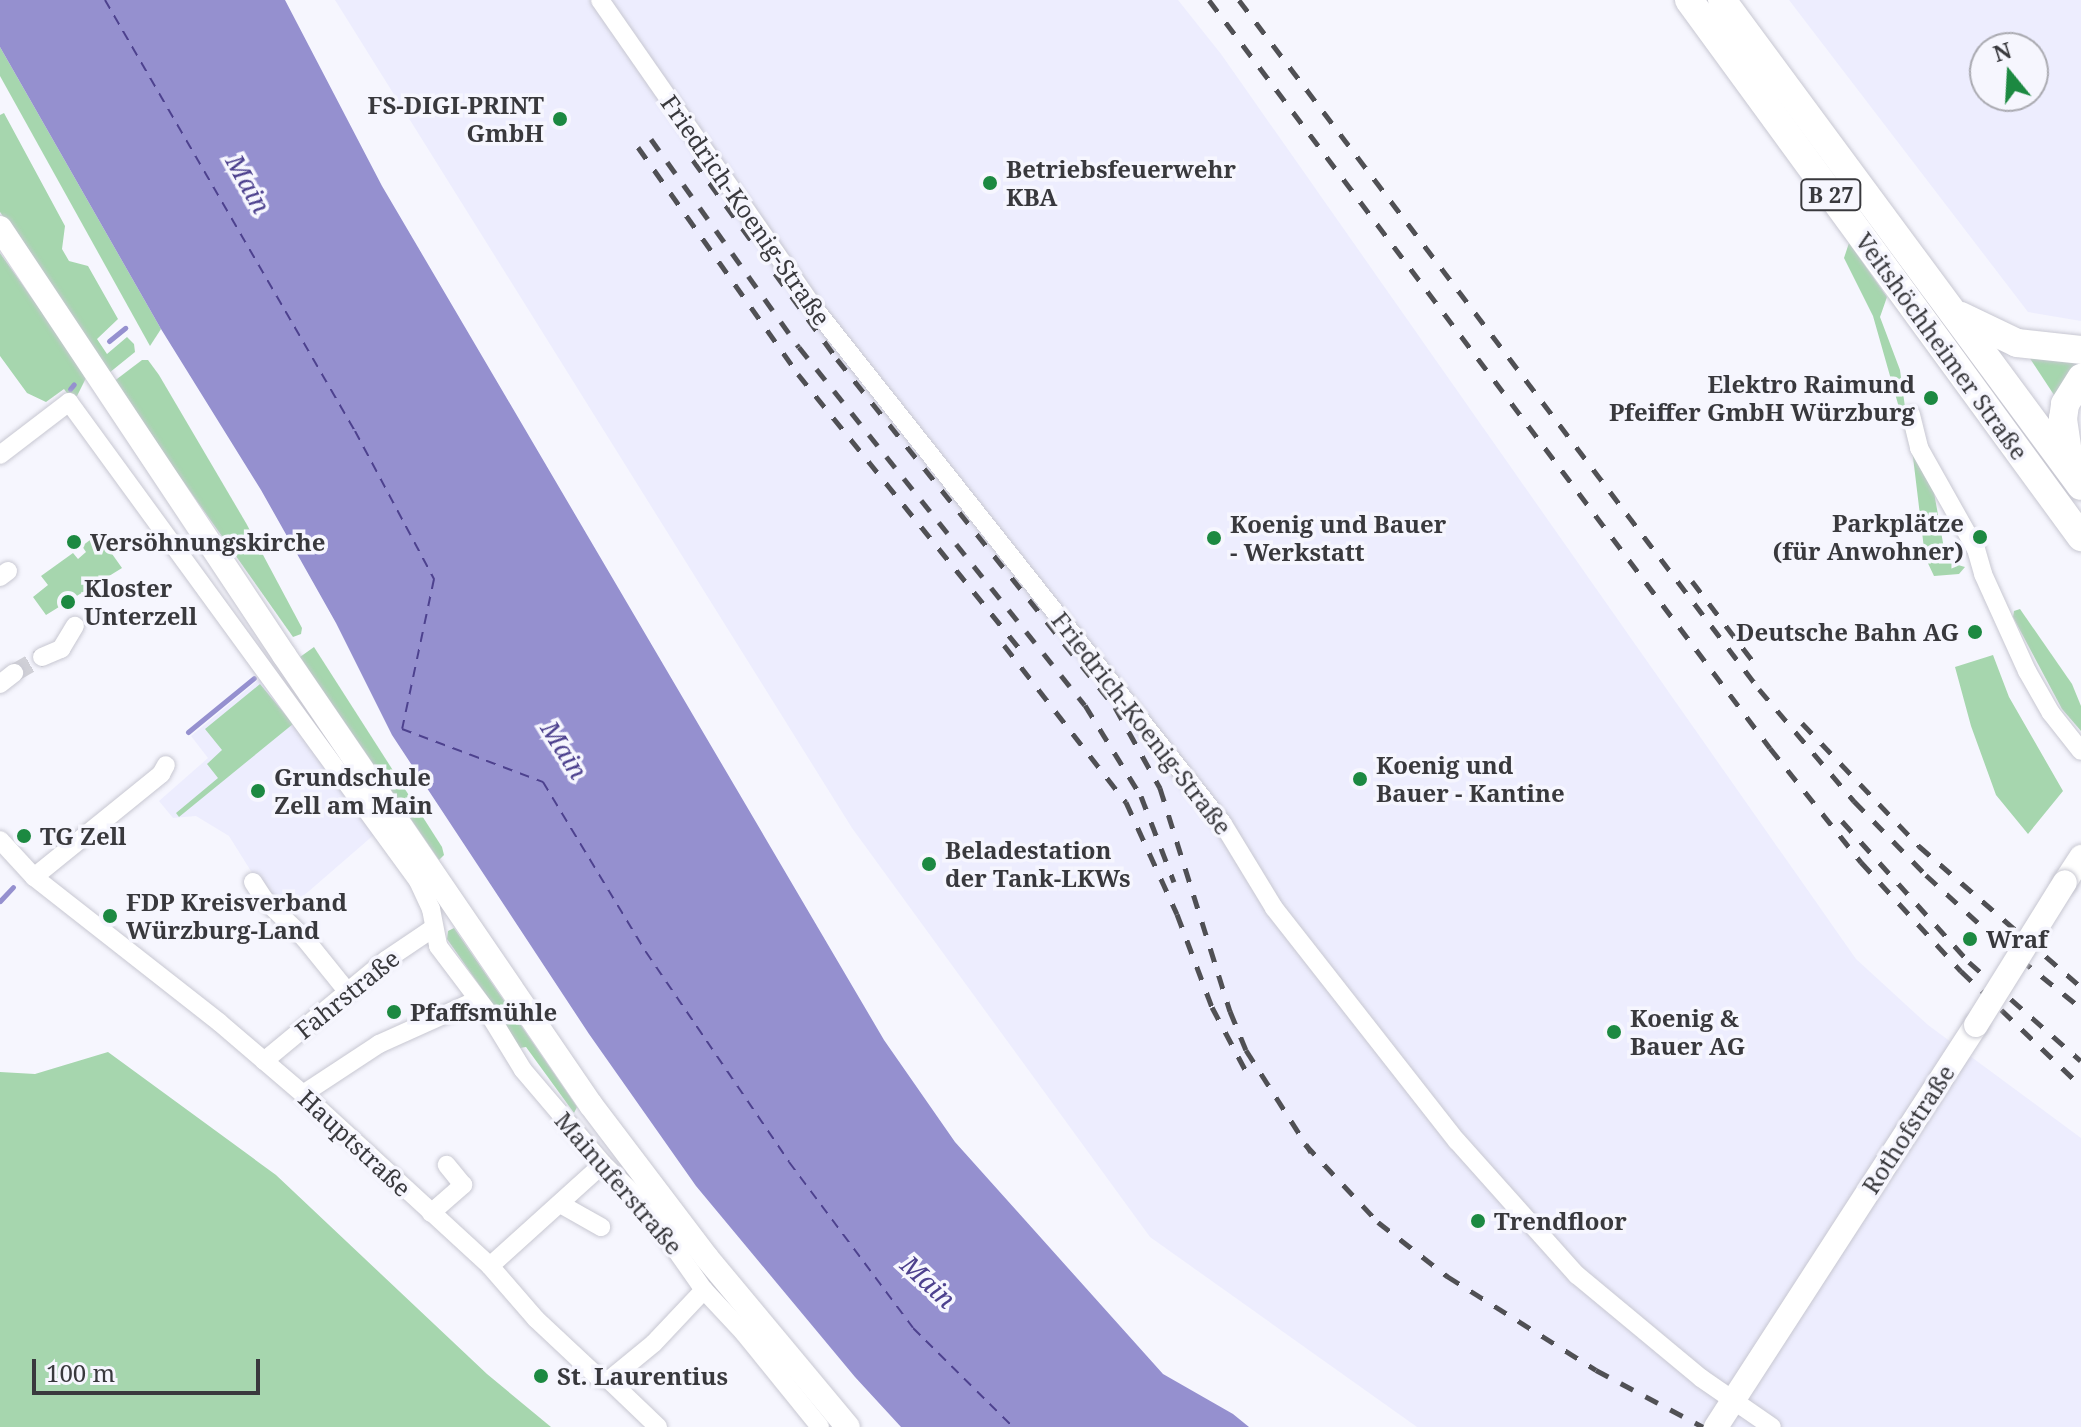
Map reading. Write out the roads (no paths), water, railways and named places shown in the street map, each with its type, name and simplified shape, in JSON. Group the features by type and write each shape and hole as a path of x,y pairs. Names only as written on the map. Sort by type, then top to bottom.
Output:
{"highway":[{"name":"Veitshöchheimer Straße","path":"1689,0 2081,537"},
{"name":"Veitshöchheimer Straße","path":"1722,0 2076,479"},
{"path":"1951,309 1973,325 2017,343 2081,350"},
{"path":"2076,479 2063,419 2065,404 2081,378"}],"main road":[{"path":"0,228 446,895 644,1176 707,1258 848,1427"},
{"name":"Rothofstraße","path":"1716,1427 2081,857"}],"street":[{"name":"Friedrich-Koenig-Straße","path":"600,0 811,304 1223,824 1274,908 1457,1141 1577,1275 1733,1400 1772,1427"},
{"name":"Mainuferstraße","path":"0,455 69,402 418,881 431,909 432,929 438,946 523,1070 603,1164 643,1203 704,1290 759,1350 820,1427"},
{"path":"1911,415 1919,448 1976,549 1983,574 2027,671 2051,713 2081,751"},
{"path":"42,657 61,649 75,626"},
{"path":"34,877 161,774 166,765"},
{"name":"Hauptstraße","path":"0,840 34,877 303,1094 490,1266 536,1319 598,1377 609,1380 658,1427"},
{"path":"0,870 17,860"},
{"path":"253,882 264,899 305,939 347,991"},
{"name":"Fahrstraße","path":"264,1061 347,991 432,929"},
{"path":"303,1094 379,1044 477,1000"},
{"path":"490,1266 562,1205 603,1164"},
{"path":"431,1213 463,1185 447,1165"},
{"path":"562,1205 601,1227"},
{"path":"609,1380 654,1343 704,1290"}],"water":[{"name":"Main","path":"0,0 285,0 382,186 884,1040 955,1142 1163,1374 1233,1414 1249,1427 901,1427 855,1377 696,1186 589,1034 392,735 336,623 261,490 161,329 0,47"}],"waterway":[{"path":"109,341 125,328"},
{"path":"70,389 74,384"},
{"path":"188,732 254,678"},
{"path":"0,901 13,887"}],"tunnel":[{"path":"14,673 42,657"}],"railway":[{"path":"1209,0 1770,748 1861,862 1961,971 2081,1086"},
{"path":"1239,0 1759,689 1854,801 1926,875 1998,941 2081,1008"},
{"path":"651,139 799,347 1085,705 1141,796 1174,882"},
{"path":"638,147 798,374 1022,652"},
{"path":"693,160 837,359 1115,707 1160,788 1230,1011 1246,1050 1311,1152"},
{"path":"1692,581 1755,664"},
{"path":"1004,645 1126,802 1177,914 1212,1007 1247,1073"},
{"path":"1802,723 1919,846 2081,987"},
{"path":"1842,821 1969,962 2081,1061"},
{"path":"1305,1144 1378,1222 1447,1276 1596,1370 1703,1427"}],"place":[{"name":"FS-DIGI-PRINT GmbH","path":"560,119"},
{"name":"Betriebsfeuerwehr KBA","path":"990,183"},
{"name":"Elektro Raimund Pfeiffer GmbH Würzburg","path":"1931,398"},
{"name":"Parkplätze (für Anwohner)","path":"1980,537"},
{"name":"Koenig und Bauer - Werkstatt","path":"1214,538"},
{"name":"Versöhnungskirche","path":"74,542"},
{"name":"Kloster Unterzell","path":"68,602"},
{"name":"Deutsche Bahn AG","path":"1975,632"},
{"name":"Koenig und Bauer - Kantine","path":"1360,779"},
{"name":"Grundschule Zell am Main","path":"258,791"},
{"name":"TG Zell","path":"24,836"},
{"name":"Beladestation der Tank-LKWs","path":"929,864"},
{"name":"FDP Kreisverband Würzburg-Land","path":"110,916"},
{"name":"Wraf","path":"1970,939"},
{"name":"Pfaffsmühle","path":"394,1012"},
{"name":"Koenig & Bauer AG","path":"1614,1032"},
{"name":"Trendfloor","path":"1478,1221"},
{"name":"St. Laurentius","path":"541,1376"}]}
